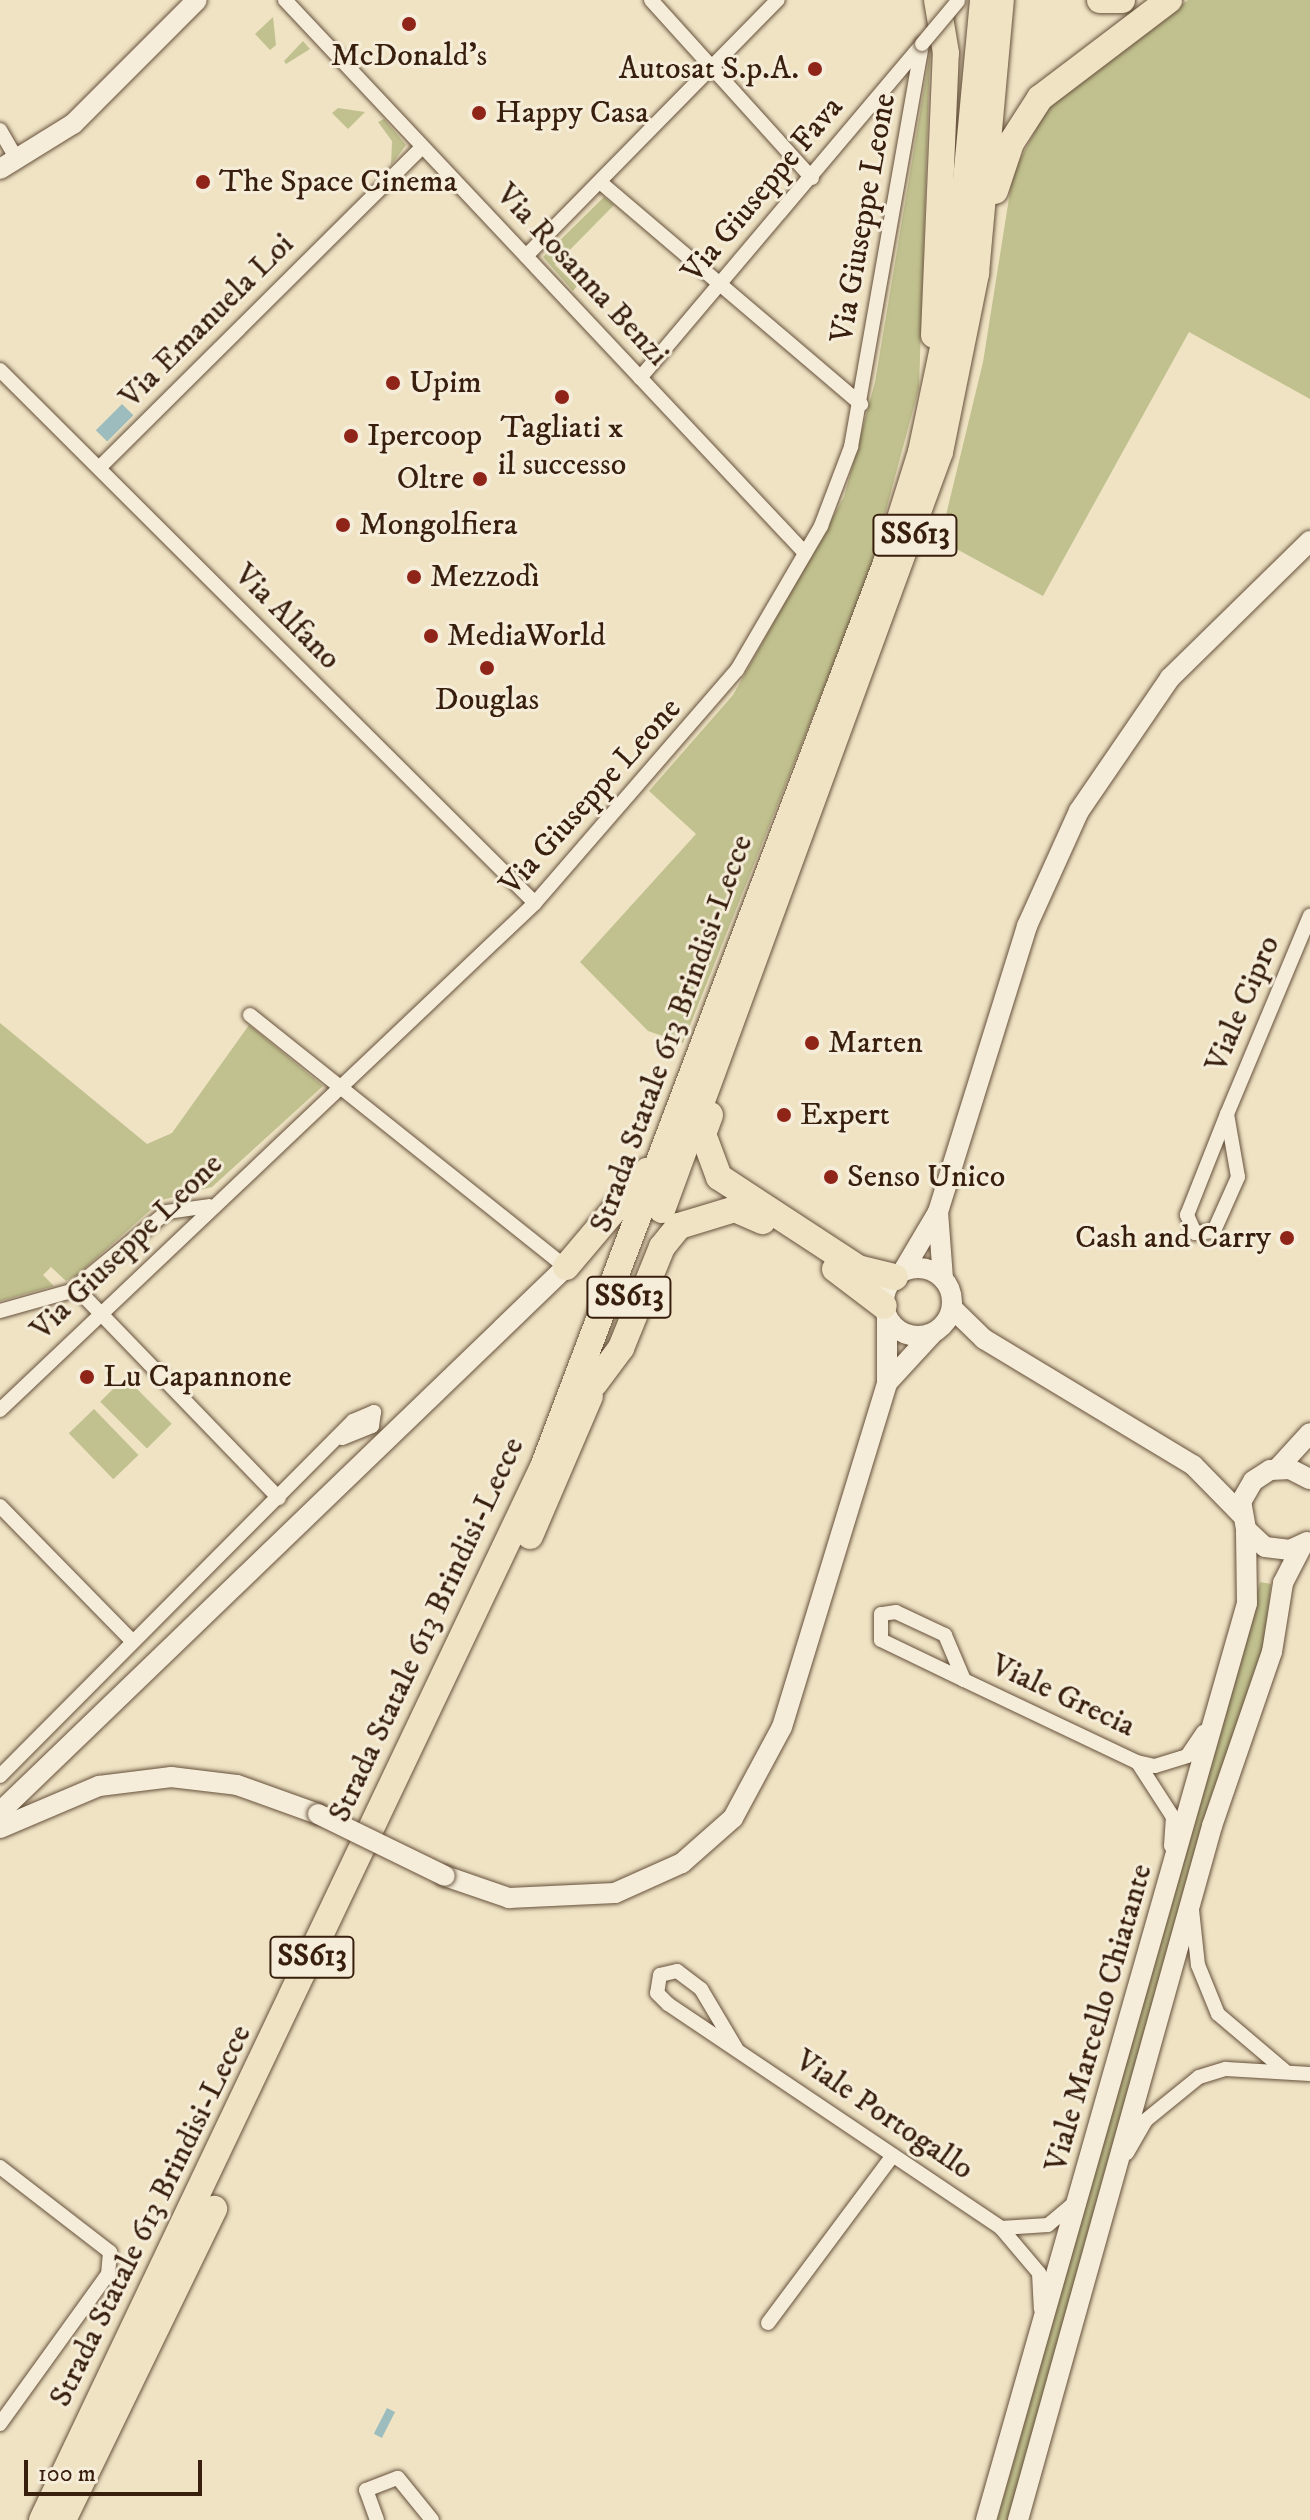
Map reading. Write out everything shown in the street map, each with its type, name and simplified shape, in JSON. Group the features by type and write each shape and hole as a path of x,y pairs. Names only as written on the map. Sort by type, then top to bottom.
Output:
{"highway":[{"name":"Strada Statale 613 Brindisi-Lecce","path":"42,2520 543,1467 886,563 921,452 954,300 959,0"},
{"path":"886,563 934,355 946,53 959,0"},
{"name":"Strada Statale 613 Brindisi-Lecce","path":"63,2520 561,1473 915,535 962,363 1001,0"},
{"path":"1100,0 1122,0"},
{"path":"962,363 972,341 996,185 1011,143 1060,78 1169,0"},
{"path":"760,951 755,993 703,1134 707,1160 744,1197 858,1268 899,1274"},
{"path":"566,1267 637,1189 698,1040 712,1022"},
{"path":"595,1383 621,1348 662,1247 679,1226 703,1215 735,1209 769,1223 886,1312"}],"street":[{"name":"Via Rosanna Benzi","path":"285,0 805,553"},
{"path":"651,0 812,178"},
{"path":"526,256 778,0"},
{"name":"Via Giuseppe Fava","path":"640,378 812,178 959,0"},
{"path":"0,130 8,164 73,124 189,3"},
{"name":"Via Giuseppe Leone","path":"0,1410 209,1206 535,903 697,723 805,553 839,484 861,404 922,44"},
{"name":"Via Emanuela Loi","path":"99,468 422,147"},
{"path":"600,182 861,404"},
{"name":"Via Alfano","path":"0,370 535,903"},
{"path":"0,1828 99,1786 171,1777 237,1785 318,1814 445,1876 509,1898 615,1893 682,1863 733,1818 782,1727 887,1383 886,1312 899,1274 938,1212 1027,926 1079,811 1170,678 1310,541"},
{"name":"Viale Cipro","path":"1227,1114 1238,1177 1214,1231 1195,1233 1187,1215 1227,1114 1310,916"},
{"path":"3,1803 566,1267 250,1015"},
{"path":"0,1311 76,1288 167,1212 209,1206"},
{"path":"938,1212 943,1278 952,1308 984,1339 1193,1465 1244,1522"},
{"path":"899,1274 924,1268 943,1278"},
{"path":"76,1288 279,1498"},
{"path":"887,1383 938,1330 952,1308"},
{"path":"886,1312 912,1336 938,1330 984,1339"},
{"name":"Viale Marcello Chiatante","path":"986,2520 1228,1673 1251,1575 1244,1522 1245,1490 1310,1433"},
{"path":"0,1776 132,1641 342,1438"},
{"path":"1193,1465 1243,1477 1270,1471 1310,1479"},
{"path":"0,1506 132,1641"},
{"name":"Viale Marcello Chiatante","path":"1244,1522 1265,1547 1306,1543"},
{"name":"Viale Marcello Chiatante","path":"1018,2520 1192,1901 1272,1652 1283,1583 1306,1543"},
{"name":"Viale Grecia","path":"964,1680 945,1635 896,1612 881,1614 881,1640 964,1680 1137,1762 1155,1766 1187,1756 1228,1673"},
{"name":"Viale Grecia","path":"1137,1762 1173,1817 1173,1867"},
{"path":"1192,1901 1198,1965 1218,2014 1284,2070"},
{"name":"Viale Portogallo","path":"736,2048 701,1989 677,1971 660,1975 657,1993 668,2004 1001,2228 1039,2273 1039,2336"},
{"path":"1117,2171 1146,2120 1199,2077 1284,2070 1310,2074"},
{"path":"768,2323 893,2155"},
{"path":"0,2167 110,2252 108,2274 0,2424"},
{"path":"1001,2228 1048,2225 1079,2197"},
{"path":"377,2520 366,2490 398,2478 432,2520"}],"green space":[{"path":"1188,0 1310,0 1310,399 1189,332 1043,596 940,540 983,362 1013,173 1048,106 1078,75"},
{"path":"273,17 276,45 270,50 255,34"},
{"path":"303,41 310,49 286,64 284,61"},
{"path":"930,53 919,388 868,577 683,1043 648,1031 580,962 696,834 649,791 733,695 844,497 875,382"},
{"path":"338,108 365,112 348,129 332,113"},
{"path":"384,119 406,145 391,165 392,141 378,122"},
{"path":"604,197 614,205 555,265 577,286 573,291 543,257"},
{"path":"0,1023 147,1144 172,1133 249,1025 323,1086 212,1187 162,1200 77,1275 66,1281 51,1267 43,1275 54,1286 0,1301"},
{"path":"125,1377 172,1424 147,1448 100,1402"},
{"path":"94,1409 138,1455 113,1479 69,1433"},
{"path":"1260,1582 1271,1584 1264,1649 1210,1806 1008,2520 997,2520"}],"water":[{"path":"122,404 133,415 107,441 96,430"},
{"path":"387,2408 395,2412 382,2438 374,2434"}],"place":[{"name":"McDonald's","path":"409,24"},
{"name":"Autosat S.p.A.","path":"815,69"},
{"name":"Happy Casa","path":"479,113"},
{"name":"The Space Cinema","path":"203,182"},
{"name":"Upim","path":"393,383"},
{"name":"Tagliati x il successo","path":"562,397"},
{"name":"Ipercoop","path":"351,436"},
{"name":"Oltre","path":"480,479"},
{"name":"Mongolfiera","path":"343,525"},
{"name":"Mezzodì","path":"414,577"},
{"name":"MediaWorld","path":"431,636"},
{"name":"Douglas","path":"487,668"},
{"name":"Marten","path":"812,1043"},
{"name":"Expert","path":"784,1115"},
{"name":"Senso Unico","path":"831,1177"},
{"name":"Cash and Carry","path":"1287,1238"},
{"name":"Lu Capannone","path":"87,1377"}]}
